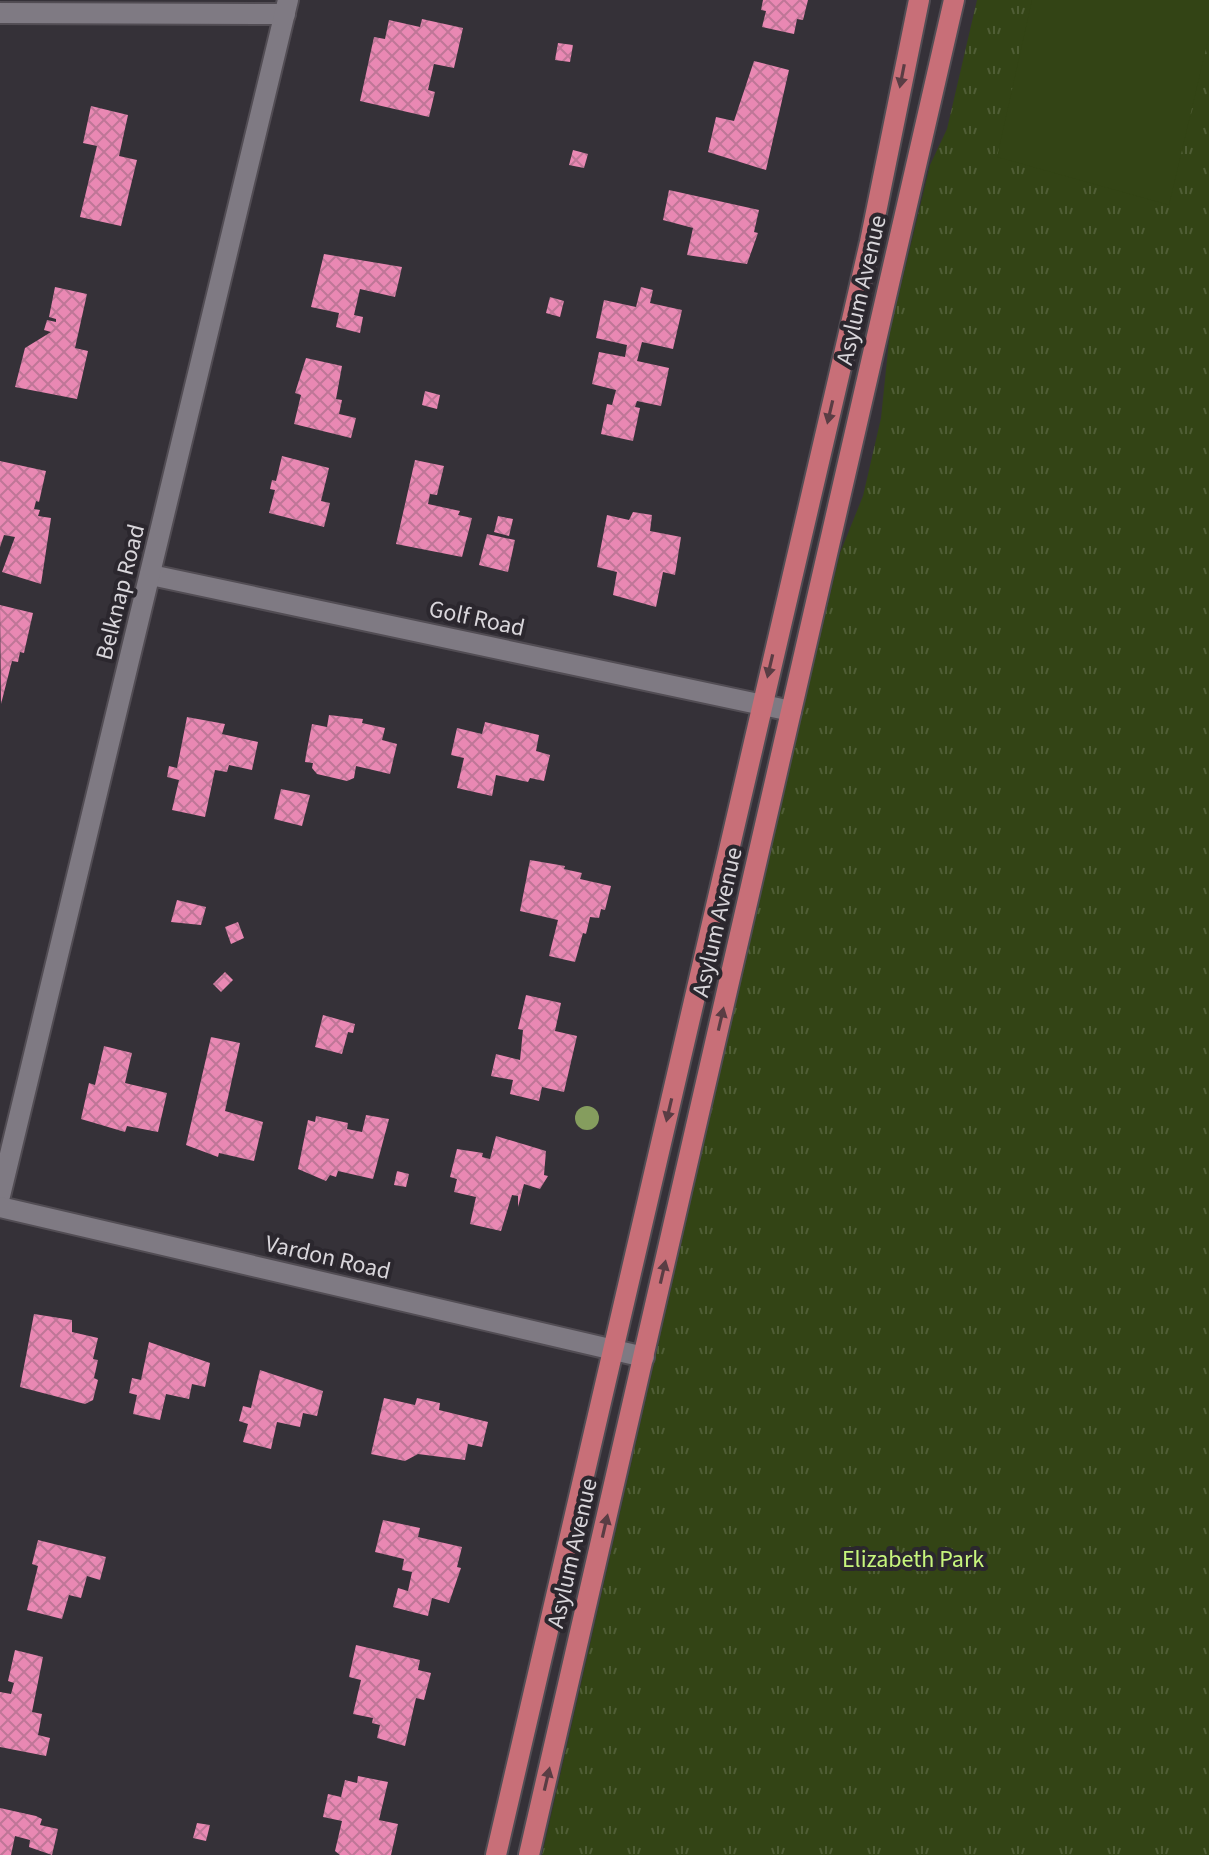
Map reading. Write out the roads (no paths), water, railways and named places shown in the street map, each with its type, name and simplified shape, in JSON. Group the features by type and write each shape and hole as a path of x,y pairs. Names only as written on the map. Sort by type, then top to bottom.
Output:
{"main road":[{"name":"Asylum Avenue","path":"496,1855 870,242 919,0"},
{"name":"Asylum Avenue","path":"529,1855 954,0"}],"street":[{"path":"0,13 286,7"},
{"name":"Belknap Road","path":"0,1196 286,7"},
{"name":"Golf Road","path":"151,575 791,711"},
{"name":"Vardon Road","path":"0,1207 644,1357"}],"park label":[{"name":"Elizabeth Park","path":"913,1559"}]}
